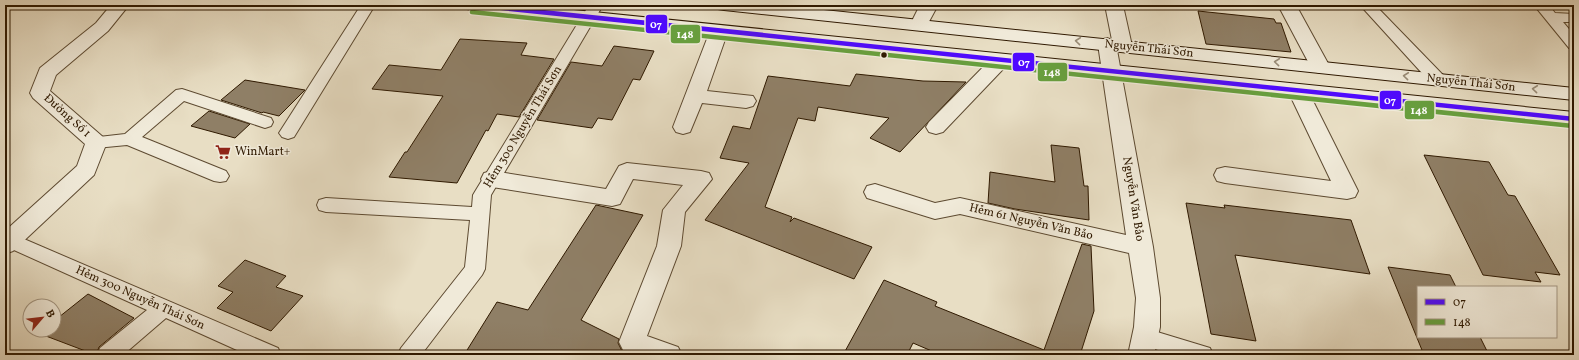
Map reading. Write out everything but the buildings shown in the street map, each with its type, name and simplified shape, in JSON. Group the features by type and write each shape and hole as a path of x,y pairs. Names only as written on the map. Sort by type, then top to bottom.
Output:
{"street":[{"name":"Đường Số 1","path":"7,243 86,170 96,142 40,93 47,72 102,27 120,5"},
{"path":"473,5 593,11 719,30 1574,119"},
{"name":"Nguyễn Thái Sơn","path":"724,5 767,7 919,25 1574,94"},
{"path":"919,25 929,5"},
{"path":"1287,5 1320,67"},
{"name":"Nguyễn Văn Bảo","path":"1115,10 1115,45 1112,72 1148,298 1147,327 1143,346"},
{"path":"683,127 719,30"},
{"path":"936,127 1000,60"},
{"path":"1226,175 1347,191 1298,91"},
{"path":"695,96 746,101"},
{"path":"492,179 612,198 627,171 701,179 674,210 669,246 632,342 669,355"},
{"name":"Hẻm 61 Nguyễn Văn Bảo","path":"875,192 935,211 960,206 1141,247"}],"lane":[{"path":"288,133 368,5"},
{"path":"1368,5 1437,79"},
{"path":"1541,5 1574,45"},
{"name":"Hẻm 300 Nguyễn Thái Sơn","path":"409,355 475,269 482,195 593,11"},
{"path":"1551,17 1574,18"},
{"path":"129,139 182,94 265,122"},
{"path":"96,142 129,139 220,176"},
{"path":"326,205 480,214"},
{"name":"Hẻm 300 Nguyễn Thái Sơn","path":"7,243 163,308 238,349 270,355"},
{"path":"108,355 163,308"},
{"path":"1143,346 1202,355"}],"transit line":[{"name":"07","path":"473,5 1574,119"},
{"name":"148","path":"472,12 1573,126"}],"place":[{"name":"WinMart+","path":"223,152"}]}
